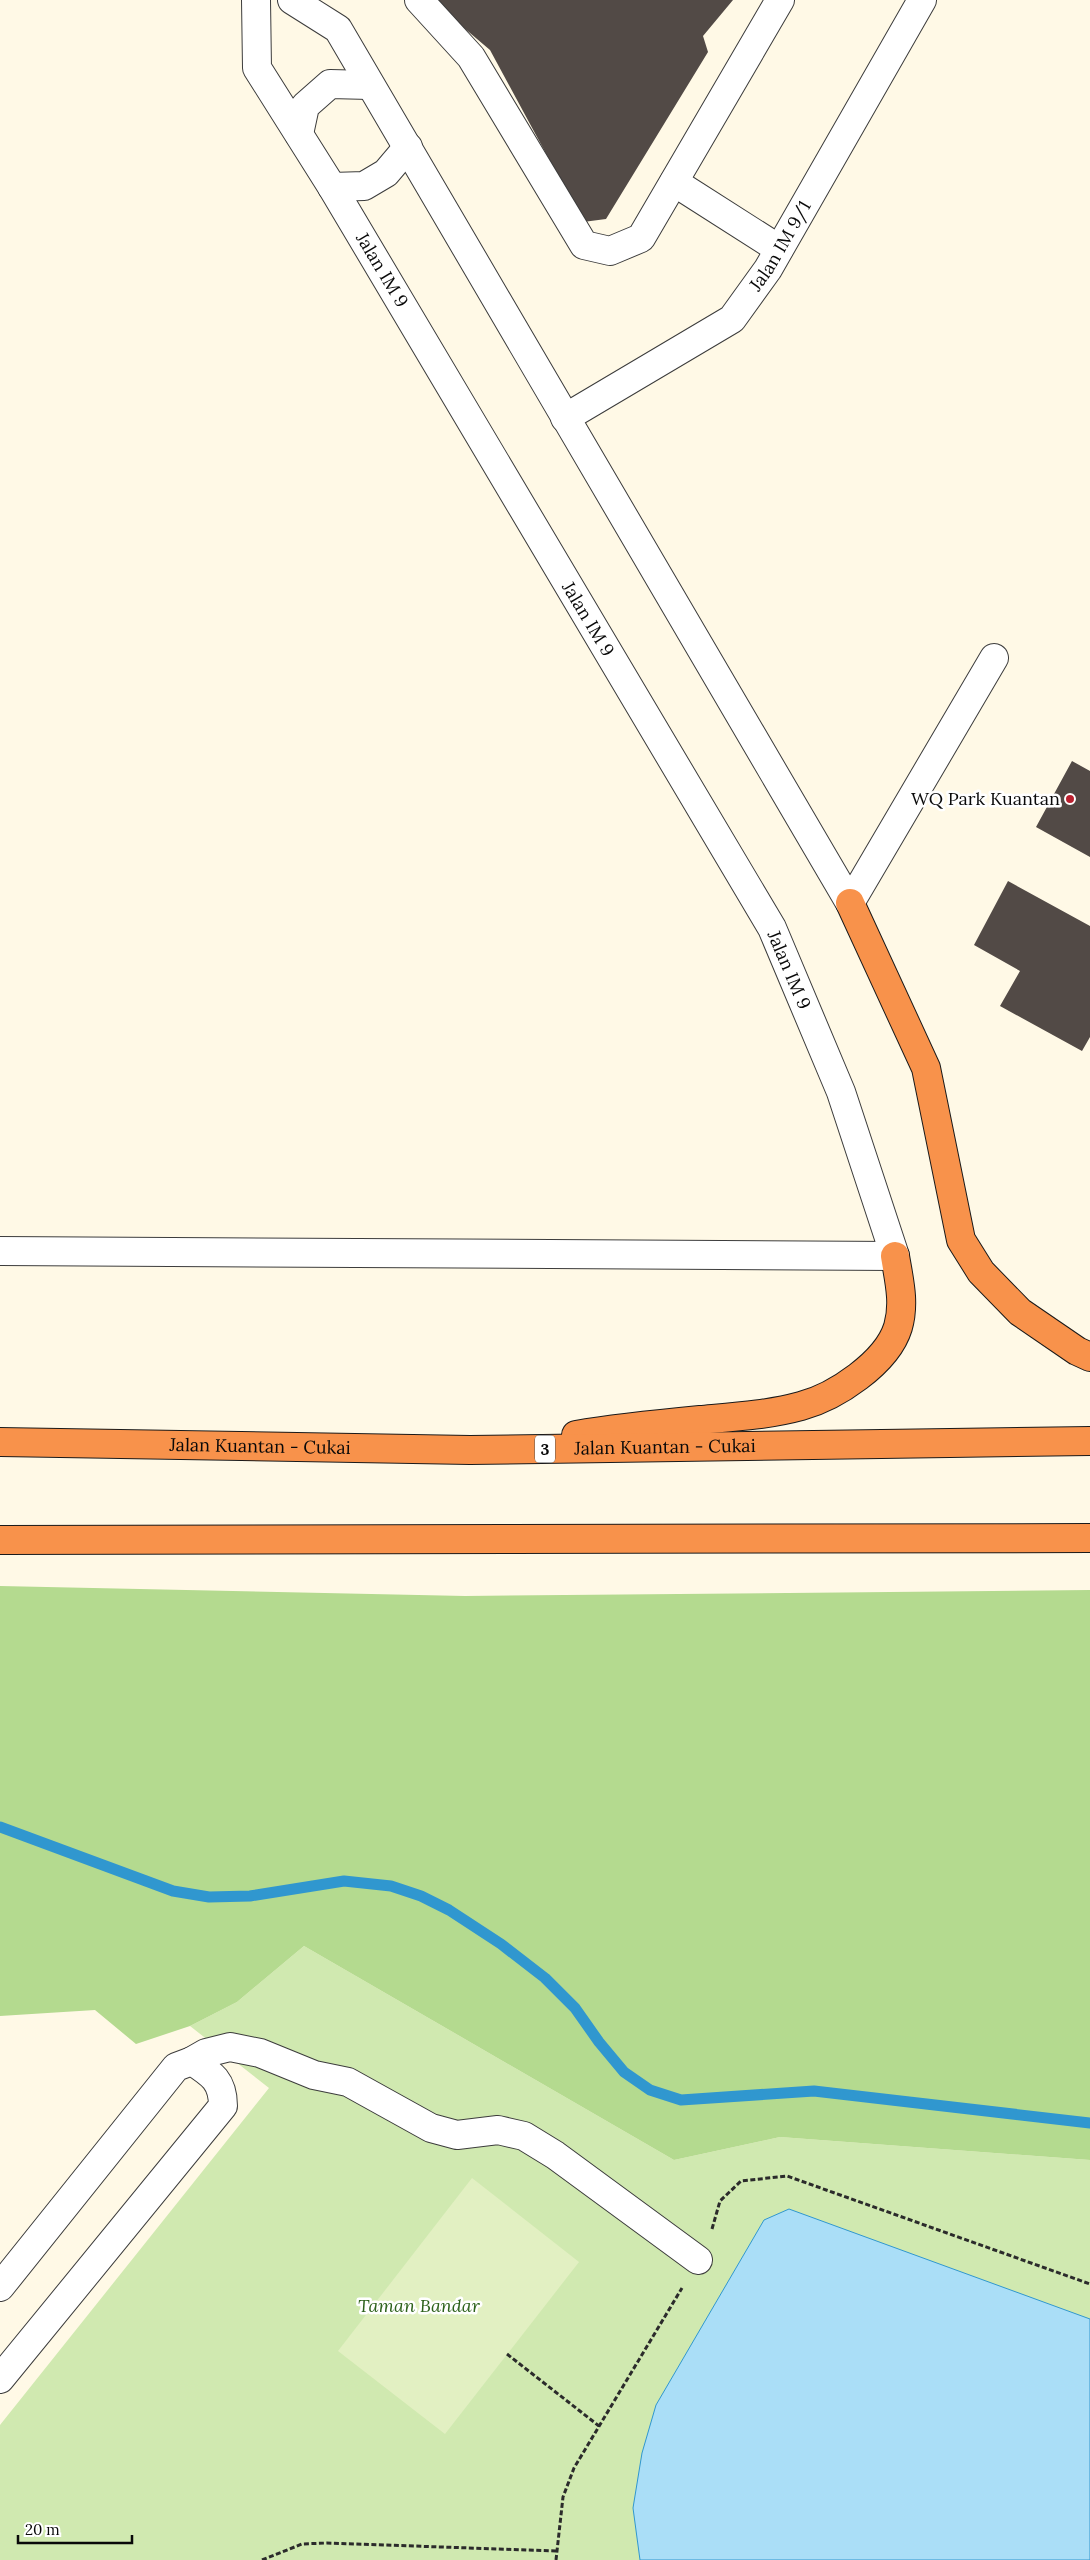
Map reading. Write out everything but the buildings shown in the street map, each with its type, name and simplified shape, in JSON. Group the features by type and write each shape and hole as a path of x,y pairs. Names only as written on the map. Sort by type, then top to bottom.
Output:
{"highway":[{"path":"850,903 926,1068 961,1240 981,1272 1020,1312 1090,1357"},
{"path":"470,1450 621,1428 754,1415 802,1406 833,1394 859,1376 881,1356 898,1329 902,1302 895,1256"},
{"name":"Jalan Kuantan - Cukai","path":"0,1442 470,1450 1090,1441"},
{"path":"0,1540 1090,1538"}],"street":[{"name":"Jalan IM 9","path":"256,0 257,68 332,187 772,928 841,1092 895,1256"},
{"path":"292,0 338,29 850,903 994,658"},
{"path":"419,0 471,57 584,245 610,251 641,238 780,0"},
{"name":"Jalan IM 9/1","path":"565,418 732,319 779,249 922,0"},
{"path":"299,134 304,106 330,84 370,85"},
{"path":"332,187 364,186 386,173 408,147"},
{"path":"674,182 779,249"},
{"path":"0,1251 895,1256"},
{"path":"0,2287 176,2067 192,2062 206,2053 230,2048 260,2052 314,2075 348,2082 431,2128 457,2135 498,2130 524,2136 555,2155 698,2260"},
{"path":"0,2379 222,2106 223,2093 219,2082 192,2062"}],"path":[{"path":"556,2560 563,2496 574,2468 698,2260 712,2230 720,2201 741,2181 787,2176 1090,2284"},
{"path":"507,2354 599,2426"},
{"path":"262,2560 302,2544 556,2551"}],"green space":[{"path":"0,1586 465,1596 1090,1590 1090,2160 780,2137 674,2160 304,1946 237,2002 190,2026 136,2044 95,2010 0,2016"},
{"name":"Taman Bandar","path":"304,1946 674,2160 780,2137 1090,2160 1090,2560 0,2560 0,2425 269,2088 190,2026 237,2002"},
{"path":"472,2178 579,2262 445,2434 338,2351"}],"water":[{"path":"789,2209 1090,2319 1090,2560 640,2560 633,2508 642,2453 656,2405 764,2220"}],"waterway":[{"path":"0,1827 173,1891 209,1897 250,1896 344,1881 391,1886 421,1896 449,1910 501,1944 545,1978 575,2008 599,2042 624,2072 650,2090 681,2100 814,2091 1090,2123"}],"place":[{"name":"WQ Park Kuantan","path":"1070,799"}]}
